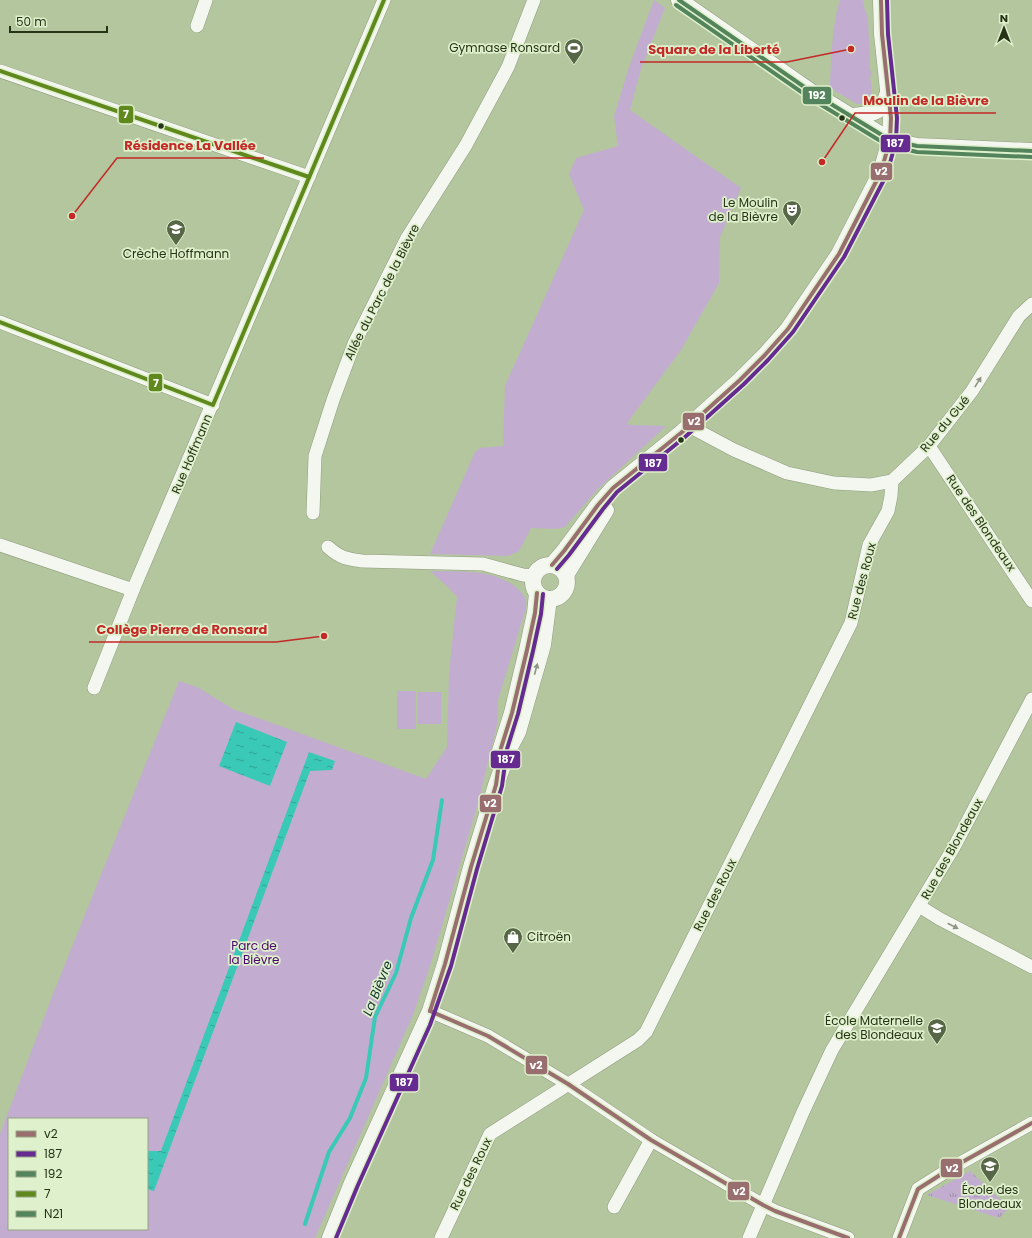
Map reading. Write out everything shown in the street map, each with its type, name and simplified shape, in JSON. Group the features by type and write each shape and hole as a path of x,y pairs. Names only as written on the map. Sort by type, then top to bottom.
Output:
{"main road":[{"path":"679,0 813,93 890,140 917,146 1032,151"},
{"path":"552,564 564,551 598,505 613,488 689,426 764,356 788,329 828,270 853,228 884,166 890,140 891,118 882,34 881,0"},
{"path":"851,116 866,115 880,108 888,93"},
{"path":"566,575 605,512 661,450"},
{"path":"547,564 552,564 560,568 566,575 567,584 562,593 554,598 543,596 533,585 533,576 539,568 547,564"},
{"path":"330,1238 352,1183 430,1011 445,964 471,867 496,785 501,748 512,713 527,650 543,596"}],"street":[{"path":"197,26 206,0"},
{"name":"Rue Hoffmann","path":"94,688 133,590 384,0"},
{"name":"Allée du Parc de la Bièvre","path":"313,513 315,456 333,400 354,344 407,238 466,145 508,67 534,0"},
{"path":"0,71 309,177"},
{"name":"Rue du Gué","path":"892,481 929,446 972,392 1020,316 1032,304"},
{"path":"0,322 213,405"},
{"path":"689,426 734,450 787,473 834,483 871,485 892,481"},
{"name":"Rue des Blondeaux","path":"929,446 1032,601"},
{"name":"Rue des Roux","path":"441,1238 490,1134 638,1040 646,1032 852,623 869,545 888,511 892,481"},
{"path":"0,545 133,590"},
{"path":"328,547 336,554 348,559 362,561 483,564 523,575 533,576"},
{"name":"Rue des Blondeaux","path":"1032,699 954,847 919,906 940,919 1032,967"},
{"path":"749,1238 803,1112 832,1050 919,906"},
{"path":"430,1011 488,1036 568,1084 651,1140 775,1211 848,1238"},
{"path":"899,1238 918,1189 948,1170 1032,1123"},
{"path":"614,1207 651,1140"}],"green space":[{"path":"654,0 665,8 641,69 630,110 741,188 720,237 719,283 681,350 627,423 631,425 666,426 597,490 565,527 556,529 531,528 519,551 508,556 430,554 475,452 480,448 503,446 505,386 584,210 569,174 576,158 618,146 614,116 629,67"},
{"path":"840,0 863,0 865,11 868,16 870,71 872,71 872,76 870,77 872,92 870,99 863,104 857,104 830,88 831,55 835,20"},
{"name":"Parc de la Bièvre","path":"430,571 476,572 499,577 509,582 520,591 525,600 526,608 498,700 498,720 479,800 430,966 413,1015 315,1238 0,1238 0,1134 53,994 179,681 197,687 233,709 426,779 447,747 449,672 457,597"},
{"path":"397,691 416,691 416,729 397,729"},
{"path":"418,692 441,692 441,724 418,724"},
{"path":"970,1171 1009,1208 999,1218 927,1195"}],"water":[{"path":"236,722 287,742 270,786 219,766"},
{"path":"309,752 335,761 332,770 310,771 154,1191 148,1189 148,1151 161,1151"}],"waterway":[{"name":"La Bièvre","path":"305,1224 329,1152 350,1118 366,1078 375,1017 396,973 411,918 433,860 442,800"}],"transit line":[{"name":"7","path":"0,322 213,405 384,0"},
{"name":"192","path":"679,0 813,93 890,140 917,146 1032,151"},
{"name":"v2","path":"552,565 598,505 613,488 681,433 740,380 764,356 788,329 839,254 881,172 890,140 891,118 882,34 881,0"},
{"name":"187","path":"557,569 617,492 685,437 744,384 768,360 793,332 844,257 887,174 896,141 897,118 888,34 887,0"},
{"name":"N21","path":"676,5 810,98 887,145 917,152 1032,157"},
{"name":"7","path":"0,71 309,177"},
{"name":"v2","path":"430,1011 445,964 471,867 496,785 501,748 512,713 527,650 535,613 537,593"},
{"name":"187","path":"336,1238 358,1185 430,1025 451,966 477,869 502,786 507,749 518,714 533,651 541,614 543,594"},
{"name":"v2","path":"430,1011 488,1036 568,1084 651,1140 763,1205 775,1211 848,1238"},
{"name":"v2","path":"899,1238 918,1189 948,1170 1032,1123"}],"place":[{"name":"Square de la Liberté","path":"851,49"},
{"name":"Gymnase Ronsard","path":"574,65"},
{"name":"Moulin de la Bièvre","path":"822,162"},
{"name":"Résidence La Vallée","path":"72,216"},
{"name":"Le Moulin de la Bièvre","path":"792,227"},
{"name":"Crèche Hoffmann","path":"176,246"},
{"name":"Collège Pierre de Ronsard","path":"324,636"},
{"name":"Citroën","path":"513,954"},
{"name":"École Maternelle des Blondeaux","path":"937,1045"},
{"name":"École des Blondeaux","path":"990,1183"}]}
